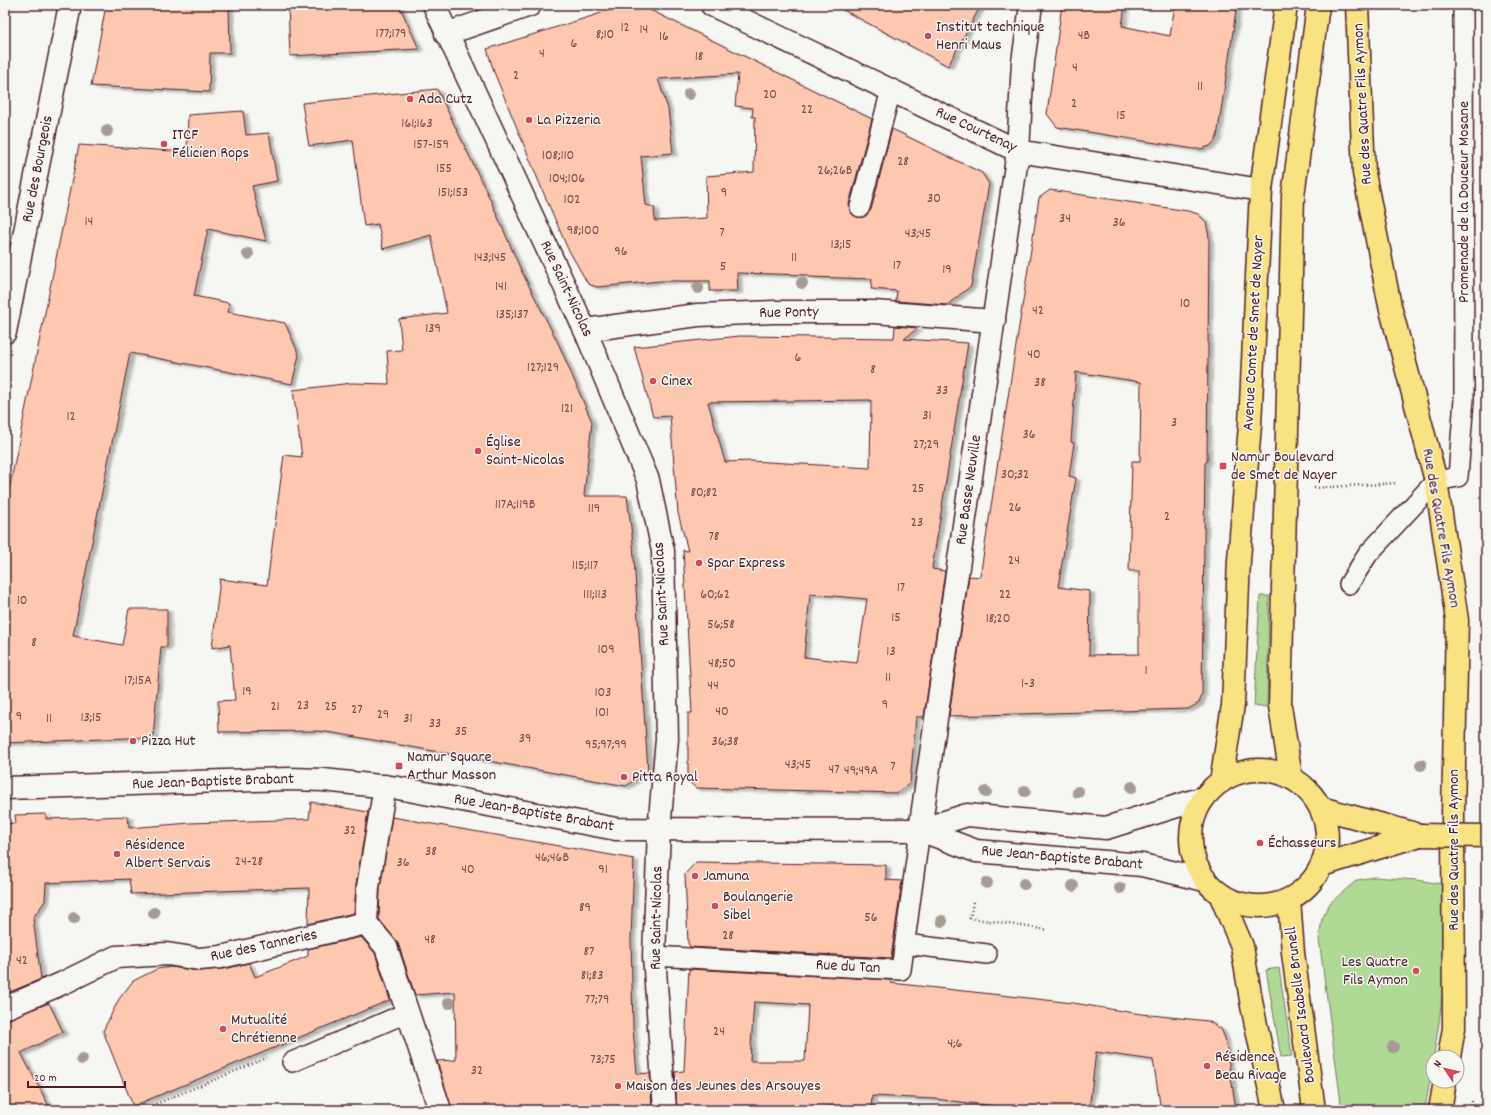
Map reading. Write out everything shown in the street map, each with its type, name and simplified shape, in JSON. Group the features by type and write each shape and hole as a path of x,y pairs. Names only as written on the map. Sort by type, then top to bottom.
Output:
{"main road":[{"name":"Avenue Comte de Smet de Nayer","path":"1221,782 1233,710 1239,560 1250,424 1261,190 1286,5"},
{"name":"Avenue Comte de Smet de Nayer","path":"1291,777 1280,706 1292,196 1318,5"},
{"name":"Rue des Quatre Fils Aymon","path":"1357,5 1364,173 1390,306 1436,481 1457,620 1453,814 1454,1028 1450,1049"},
{"path":"1212,887 1242,904 1266,906 1289,899 1314,879 1322,865 1328,836 1321,808 1308,790 1291,777 1267,770 1242,772 1221,782 1203,798 1194,818 1191,839 1195,861 1212,887 1242,946 1252,1006 1274,1110"},
{"path":"1321,808 1420,835 1486,836"},
{"path":"1322,865 1420,835"},
{"name":"Boulevard Isabelle Brunell","path":"1289,899 1294,961 1314,1110"},
{"path":"1440,1110 1444,1089"}],"street":[{"name":"Rue des Bourgeois","path":"5,332 70,5"},
{"name":"Rue Saint-Nicolas","path":"434,5 446,34 585,330 648,480 663,551 667,739 659,830 654,956 665,1110"},
{"path":"446,34 530,5"},
{"name":"Rue Courtenay","path":"712,5 1018,151 1261,190"},
{"name":"Rue Basse Neuville","path":"920,830 1018,151 1023,62 1031,5"},
{"name":"Rue Ponty","path":"585,330 698,315 775,312 874,312 994,321"},
{"name":"Rue Jean-Baptiste Brabant","path":"5,788 289,779 323,780 385,786 616,829 659,830 920,830 967,815 1106,828 1203,798"},
{"path":"385,786 368,886 366,923 386,947 406,1013 440,1110"},
{"name":"Rue Jean-Baptiste Brabant","path":"920,830 976,851 1142,865 1212,887"},
{"name":"Rue des Tanneries","path":"5,1008 63,984 116,958 167,954 199,959 220,957 366,923"}],"lane":[{"name":"Promenade de la Douceur Mosane","path":"1436,481 1458,477 1464,399 1463,5"},
{"path":"860,207 891,90"},
{"path":"1349,584 1368,554 1436,481"},
{"name":"Rue du Tan","path":"654,956 901,970 920,830"},
{"path":"904,944 987,954"},
{"path":"292,1062 406,1013"}],"path":[{"path":"1284,489 1436,481"},
{"path":"972,902 970,918 1048,930"}],"green space":[{"path":"1260,596 1269,596 1267,707 1254,706"},
{"path":"1374,877 1417,880 1448,885 1447,949 1439,1023 1435,1049 1425,1049 1425,1089 1428,1089 1425,1110 1342,1110 1319,939 1322,919 1330,903 1357,880"},
{"path":"1279,968 1292,1056 1281,1057 1266,970"}],"building":[{"path":"106,5 229,5 230,53 210,53 209,92 91,86"},
{"path":"288,5 399,5 419,49 290,56"},
{"path":"627,5 640,5 872,119 849,204 850,210 857,217 863,217 871,210 892,129 982,173 989,184 971,286 947,305 896,301 897,291 871,289 872,279 808,277 808,275 737,273 738,291 710,291 710,281 660,281 597,287 588,284 567,247 544,194 494,72 487,49","holes":["738,74 735,106 753,108 752,117 755,117 754,172 706,176 707,218 655,221 654,207 646,205 641,156 673,153 668,109 658,79"]},
{"name":"Institut technique Henri Maus","path":"834,5 981,5 948,66"},
{"path":"1062,5 1125,5 1122,26 1170,36 1175,5 1237,5 1217,137 1214,142 1210,146 1201,149 1194,149 1057,127 1047,114"},
{"path":"437,89 490,199 521,270 559,345 592,422 584,496 627,496 633,543 648,771 626,786 319,731 219,732 218,701 235,700 230,645 212,648 220,579 267,585 284,455 302,457 293,390 352,383 389,384 387,351 402,350 399,319 447,313 431,235 383,249 378,224 364,226 353,140 309,146 302,103"},
{"path":"243,111 246,135 269,133 277,181 252,186 266,241 208,229 194,296 229,303 228,312 285,323 299,355 292,384 130,353 73,636 122,645 129,609 167,609 167,647 161,647 153,737 5,743 5,510 79,145 187,152 188,115"},
{"path":"1050,190 1188,211 1198,214 1206,222 1209,237 1207,462 1205,463 1202,695 1199,703 1188,709 949,716 969,576 980,577 1039,198","holes":["1076,372 1141,382 1140,461 1132,461 1129,571 1139,571 1139,654 1089,655 1090,591 1058,587 1076,478 1069,476 1074,443 1071,442"]},
{"path":"895,326 918,328 904,339 968,343 932,569 945,571 924,717 916,717 910,783 898,793 696,788 688,781 688,713 692,713 683,550 688,551 678,513 670,416 653,417 634,347 740,336 894,338","holes":["871,400 870,468 751,461 725,462 708,402","810,594 867,599 857,663 804,657"]},
{"path":"311,802 368,812 356,885 354,913 308,924 309,888 131,894 129,879 46,883 45,901 33,918 41,979 5,994 5,824 16,823 15,815 46,814 46,819 128,816 129,828 190,823 309,819"},
{"path":"392,817 634,859 631,938 633,1028 637,1074 650,1073 652,1110 452,1110 437,1061 456,1060 455,992 415,995 398,943 379,919 380,888"},
{"path":"696,862 886,865 886,880 902,881 891,958 690,947 688,943 685,874"},
{"name":"Mutualité Chrétienne","path":"361,937 375,953 390,1000 133,1106 103,1031 119,999 133,981 157,969 171,967 200,971 229,968 249,963 255,977 308,956 308,949"},
{"path":"689,969 891,980 891,983 1073,1003 1141,1014 1208,1021 1221,1029 1225,1038 1236,1110 1161,1110 1153,1060 1096,1052 1089,1110 1031,1110 934,1099 872,1096 871,1109 829,1106 829,1110 677,1110 675,1072 684,1071","holes":["754,1002 808,1005 805,1061 750,1061"]},
{"path":"49,1003 63,1032 21,1053 51,1110 12,1110 5,1097 5,1020"}],"place":[{"name":"Institut technique Henri Maus","path":"928,36"},
{"name":"Ada Cutz","path":"410,99"},
{"name":"La Pizzeria","path":"529,120"},
{"name":"ITCF Félicien Rops","path":"164,144"},
{"name":"Cinex","path":"653,381"},
{"name":"Église Saint-Nicolas","path":"478,451"},
{"name":"Namur Boulevard de Smet de Nayer","path":"1223,466"},
{"name":"Spar Express","path":"699,563"},
{"name":"Pizza Hut","path":"133,741"},
{"name":"Namur Square Arthur Masson","path":"399,766"},
{"name":"Pitta Royal","path":"624,777"},
{"name":"Échasseurs","path":"1260,843"},
{"name":"Résidence Albert Servais","path":"117,854"},
{"name":"Jamuna","path":"695,876"},
{"name":"Boulangerie Sibel","path":"715,906"},
{"name":"Les Quatre Fils Aymon","path":"1416,971"},
{"name":"Mutualité Chrétienne","path":"223,1029"},
{"name":"Résidence Beau Rivage","path":"1207,1066"},
{"name":"Maison des Jeunes des Arsouyes","path":"618,1086"}]}
